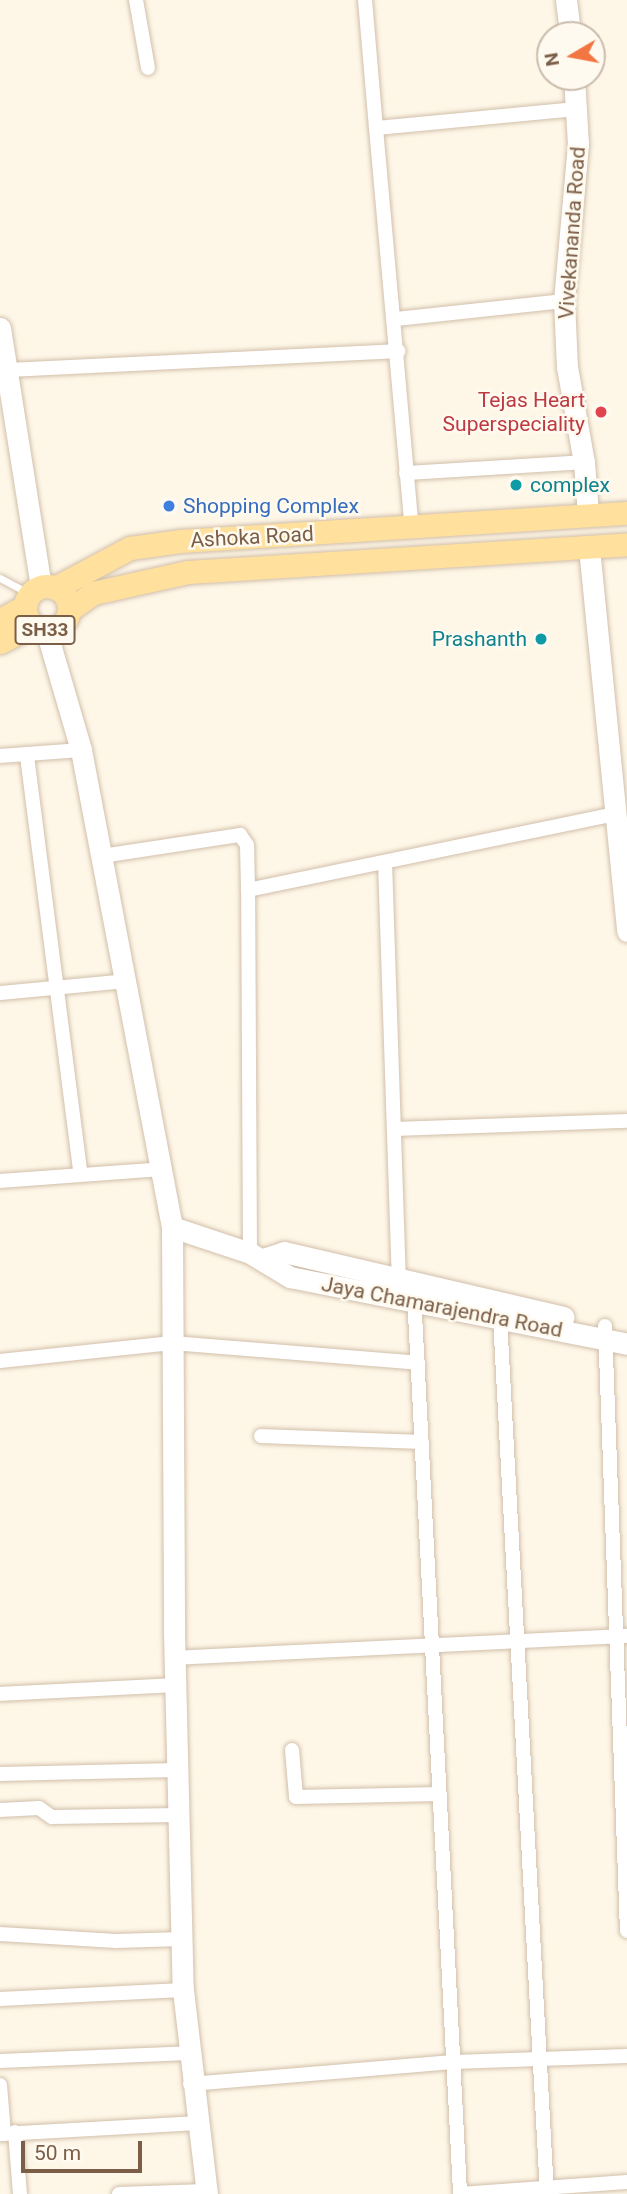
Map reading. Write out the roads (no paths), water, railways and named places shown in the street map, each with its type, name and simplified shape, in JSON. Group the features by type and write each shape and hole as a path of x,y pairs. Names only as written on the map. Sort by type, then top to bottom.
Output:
{"main road":[{"path":"566,0 568,21"},
{"name":"Vivekananda Road","path":"575,91 577,109 564,301 568,367 584,461 588,513"},
{"path":"0,328 10,370 38,605 81,750 172,1227 174,1658 181,1938 190,2084 206,2192"},
{"name":"Ashoka Road","path":"0,642 38,605 81,570 130,548 240,536 412,530 588,513 627,513"},
{"name":"Ashoka Road","path":"69,610 93,593 188,572 627,544"},
{"path":"589,548 627,931"},
{"name":"SH33","path":"64,594 69,610 59,627 38,605 64,594"},
{"name":"Ashoka Road","path":"0,620 38,605"},
{"name":"Jaya Chamarajendra Road","path":"172,1227 257,1256 290,1277 409,1287 604,1333 627,1344"},
{"name":"Jaya Chamarajendra Road","path":"409,1287 500,1318 604,1333 627,1332"}],"street":[{"path":"136,0 148,68"},
{"path":"365,0 399,351 412,530"},
{"path":"376,128 577,109"},
{"path":"396,319 564,301"},
{"path":"10,370 399,351"},
{"path":"406,473 584,461"},
{"path":"0,756 81,750"},
{"path":"27,756 80,1175"},
{"path":"248,890 616,814"},
{"path":"102,856 240,835 247,845 257,1256"},
{"path":"385,862 394,1129 418,1363 460,2194 547,2191 627,2182"},
{"path":"0,993 126,981"},
{"path":"394,1129 627,1121"},
{"path":"0,1181 162,1169"},
{"path":"500,1318 547,2191"},
{"path":"604,1333 622,1636 627,1931"},
{"path":"0,1361 172,1343 418,1363"},
{"path":"261,1436 422,1442"},
{"path":"174,1658 622,1636"},
{"path":"0,1694 175,1685"},
{"path":"292,1750 296,1797 440,1794"},
{"path":"0,1774 177,1770"},
{"path":"0,1810 39,1808 52,1817 178,1815"},
{"path":"0,1934 95,1940 181,1938"},
{"path":"0,1999 183,1990"},
{"path":"0,2061 188,2053"},
{"path":"190,2084 453,2062 627,2056"},
{"path":"0,2085 6,2133 20,2194"},
{"path":"6,2133 196,2123"},
{"path":"119,2194 206,2192"}],"lane":[{"path":"0,578 38,605"}],"place":[{"name":"Tejas Heart Superspeciality","path":"601,412"},
{"name":"complex","path":"516,485"},
{"name":"Shopping Complex","path":"169,506"},
{"name":"Prashanth","path":"541,639"}]}
